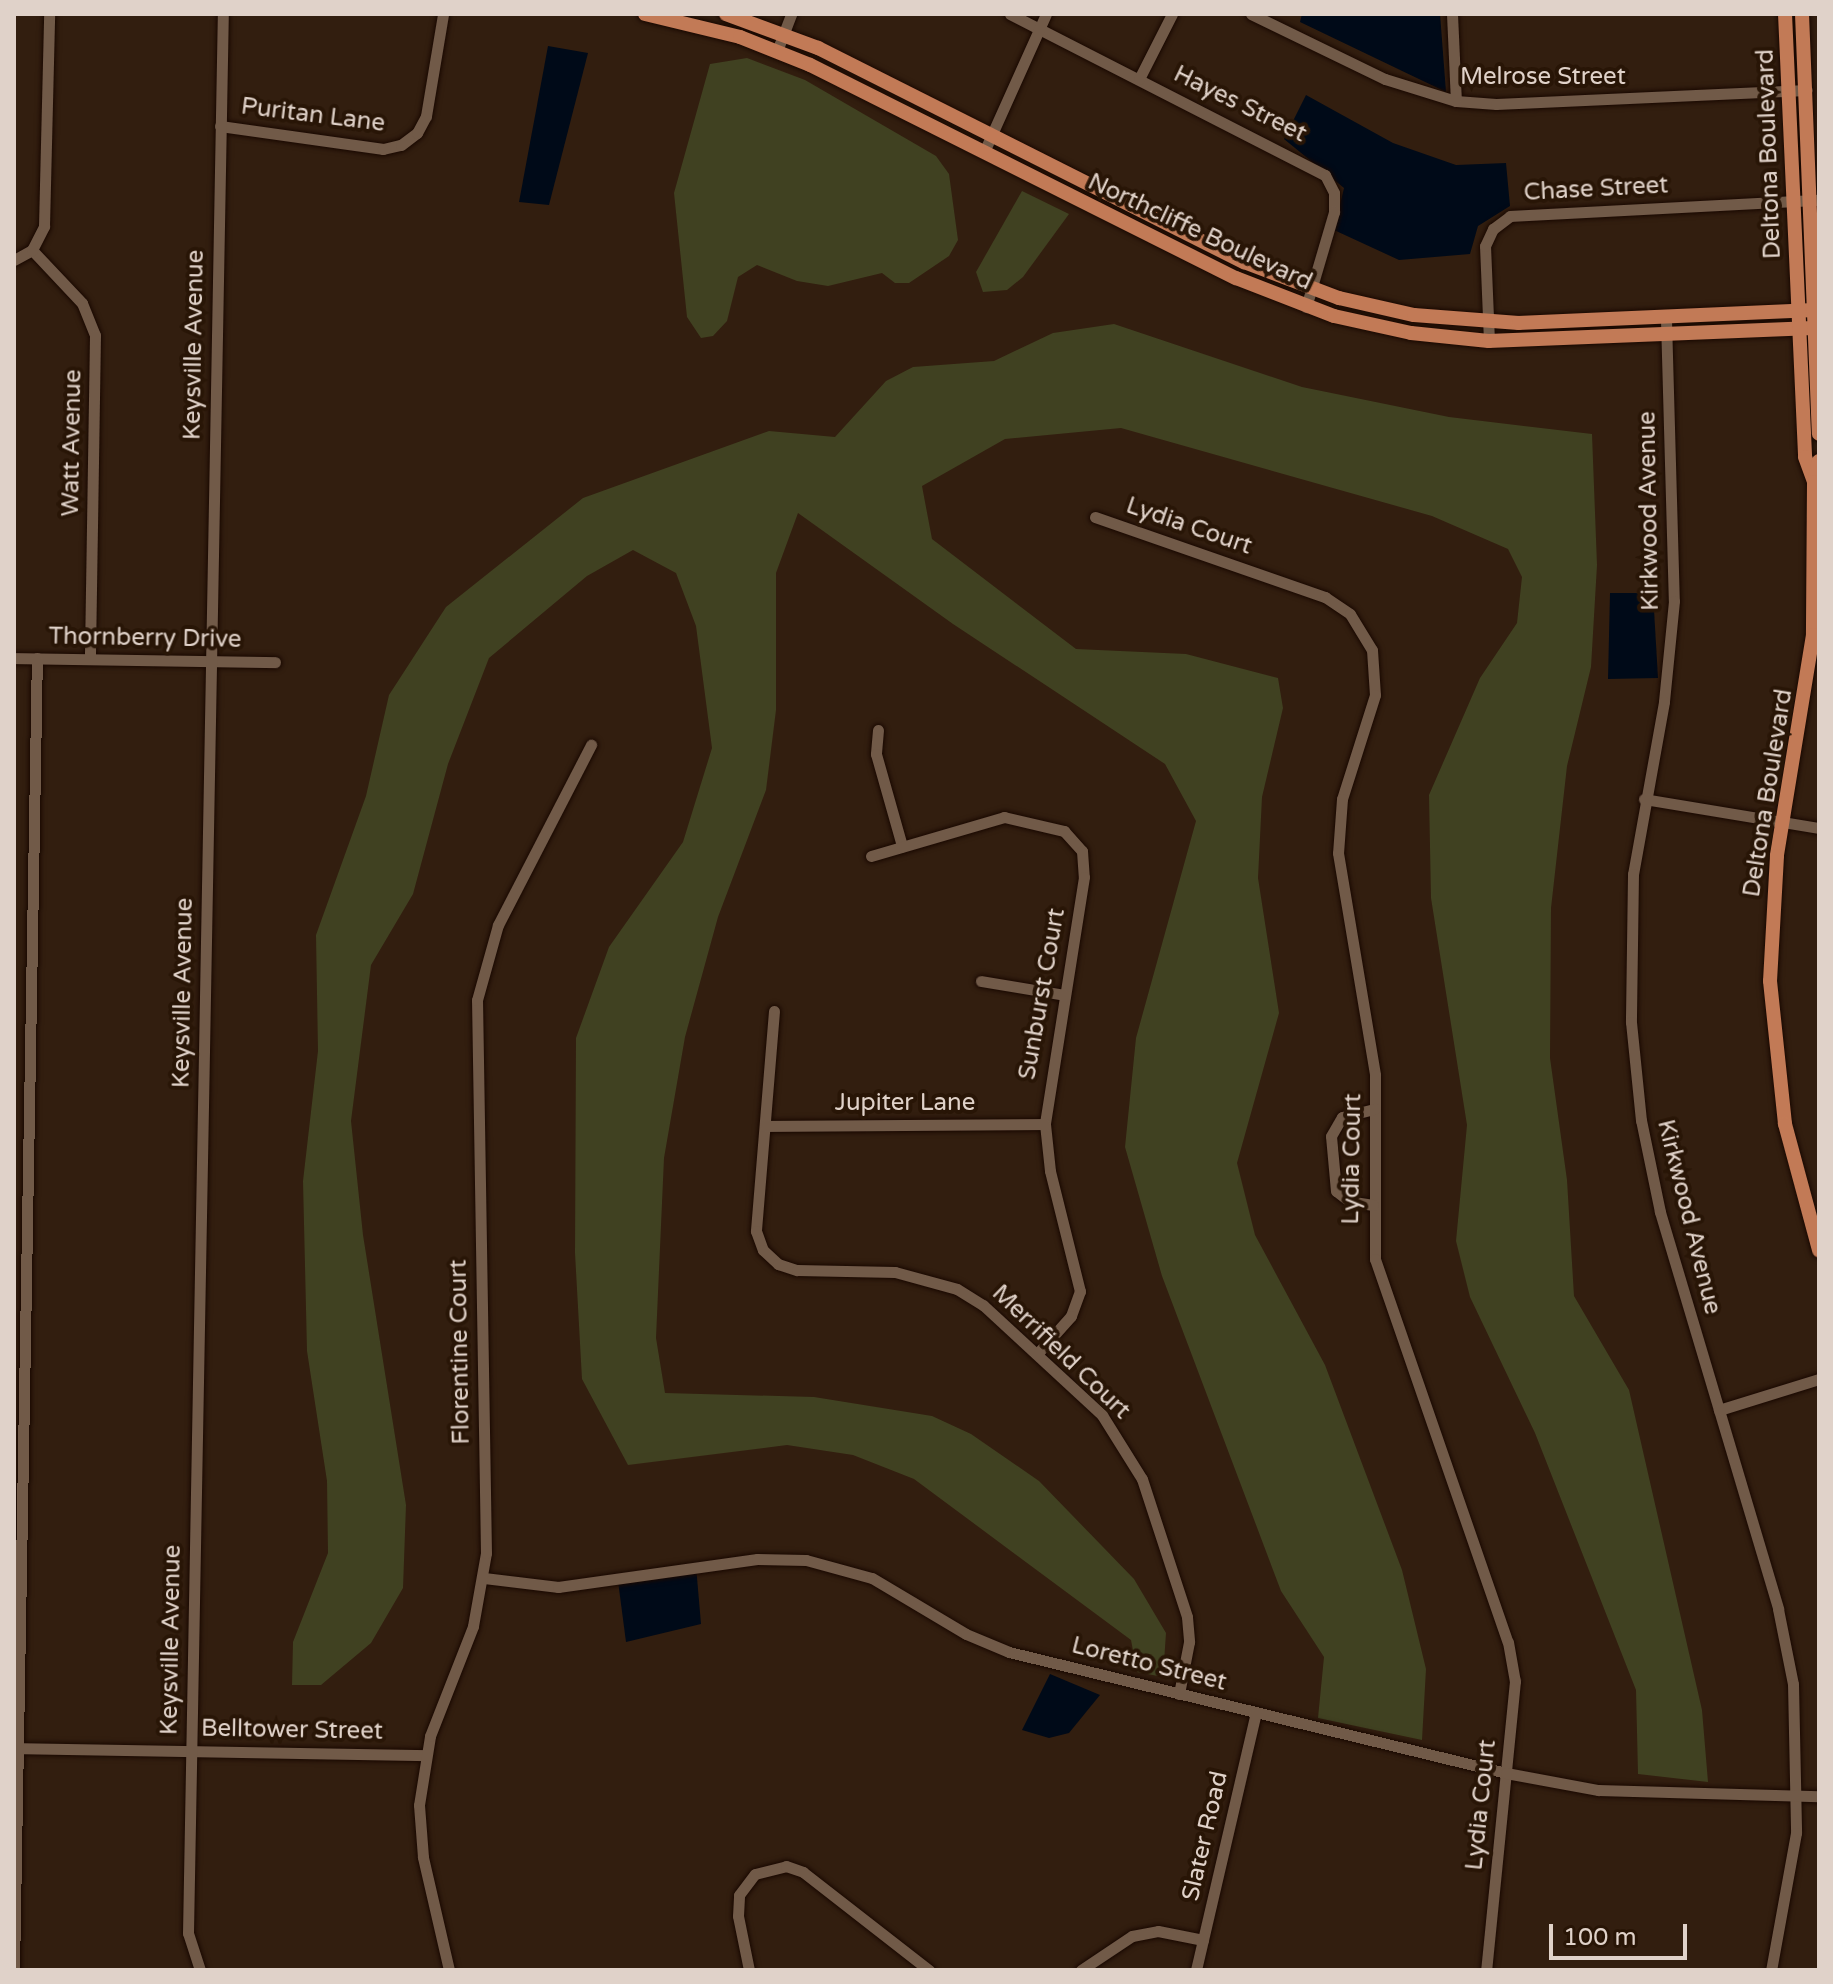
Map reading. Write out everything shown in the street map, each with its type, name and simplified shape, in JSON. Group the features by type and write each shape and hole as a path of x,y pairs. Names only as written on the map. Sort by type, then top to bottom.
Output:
{"main road":[{"name":"Northcliffe Boulevard","path":"645,14 672,16 777,51 1236,278 1306,307 1411,333 1489,341 1666,327 1817,310"},
{"name":"Northcliffe Boulevard","path":"726,14 784,34 1244,262 1312,290 1414,315 1490,322 1817,329"},
{"name":"Deltona Boulevard","path":"1785,14 1796,311 1814,459 1817,587 1808,684 1782,821 1770,937 1772,1025 1788,1134 1819,1250"},
{"name":"Deltona Boulevard","path":"1802,14 1815,200 1819,434"}],"street":[{"path":"14,260 32,250 44,226 49,14"},
{"name":"Keysville Avenue","path":"200,1970 188,1933 223,14"},
{"name":"Puritan Lane","path":"220,126 383,149 401,145 417,133 426,116 443,14"},
{"path":"777,51 791,14"},
{"name":"Hayes Street","path":"1010,14 1325,175 1335,202 1306,307"},
{"path":"984,152 1046,14"},
{"path":"1139,79 1172,14"},
{"name":"Melrose Street","path":"1251,14 1396,83 1456,101 1496,104 1807,90"},
{"path":"1452,14 1456,101"},
{"name":"Chase Street","path":"1489,341 1485,246 1493,229 1510,216 1815,200"},
{"name":"Watt Avenue","path":"32,250 82,303 95,335 90,659"},
{"name":"Kirkwood Avenue","path":"1666,327 1675,500 1674,601 1664,702 1644,799 1630,924 1635,1073 1660,1212 1787,1648 1798,1796 1791,1873 1771,1970"},
{"name":"Lydia Court","path":"1095,517 1325,597 1350,614 1367,637 1376,665 1375,695 1342,799 1338,853 1373,1049 1373,1205 1379,1281 1508,1642 1514,1699 1486,1970"},
{"name":"Thornberry Drive","path":"14,658 275,662"},
{"path":"14,1970 20,1314 37,658"},
{"path":"878,730 876,754 902,846"},
{"name":"Florentine Court","path":"449,1970 420,1832 425,1755 473,1626 484,1578 477,1000 498,925 591,745"},
{"path":"1644,799 1819,828"},
{"name":"Sunburst Court","path":"871,856 1004,817 1034,820 1072,837 1085,870 1045,1124 1050,1171 1080,1291 1071,1316 1037,1354"},
{"path":"981,981 1065,995"},
{"name":"Merrifield Court","path":"774,1011 756,1231 770,1257 797,1270 895,1272 935,1281 983,1305 1102,1415 1147,1490 1187,1617 1189,1642 1179,1694"},
{"path":"1373,1205 1349,1201 1336,1191 1331,1136 1342,1117 1375,1109"},
{"name":"Jupiter Lane","path":"765,1126 1045,1124"},
{"path":"1719,1410 1819,1379"},
{"name":"Loretto Street","path":"484,1578 558,1587 757,1559 806,1560 872,1578 966,1634 1009,1652 1506,1773 1598,1790 1819,1796"},
{"name":"Slater Road","path":"1196,1970 1256,1713"},
{"name":"Belltower Street","path":"16,1748 425,1755"},
{"path":"749,1970 738,1916 739,1895 755,1874 774,1866 803,1872 929,1970"},
{"path":"1081,1970 1132,1936 1158,1931 1203,1940"}],"green space":[{"path":"747,58 805,80 936,156 949,174 958,240 949,256 909,283 895,283 882,273 828,286 797,281 757,265 738,277 727,321 713,336 701,338 687,317 674,193 710,64"},
{"path":"1022,191 1069,214 1023,277 1007,290 983,292 976,272"},
{"path":"1114,324 1302,387 1449,417 1592,434 1597,565 1591,667 1567,766 1551,908 1550,1058 1567,1180 1574,1296 1629,1390 1702,1710 1708,1782 1638,1774 1636,1690 1535,1433 1470,1297 1456,1241 1467,1125 1431,898 1429,795 1480,678 1517,623 1522,577 1508,549 1432,516 1121,428 1005,439 922,486 932,539 1076,649 1186,654 1278,678 1283,708 1262,797 1258,878 1279,1013 1237,1163 1255,1235 1325,1365 1402,1570 1426,1669 1422,1740 1318,1718 1324,1657 1281,1591 1162,1276 1125,1147 1136,1038 1196,821 1165,764 953,624 798,513 776,573 776,710 766,790 718,917 685,1037 664,1158 656,1338 665,1393 814,1397 932,1416 971,1434 1039,1481 1134,1579 1166,1633 1163,1677 1137,1672 1131,1640 914,1479 853,1455 787,1445 628,1465 582,1379 575,1253 576,1038 609,947 683,842 712,748 696,626 676,573 633,550 587,576 489,658 448,764 413,894 371,965 351,1121 363,1235 406,1505 403,1588 371,1643 321,1685 292,1685 293,1642 328,1553 327,1481 307,1351 303,1181 318,1051 316,935 366,796 389,695 446,607 583,498 769,431 835,437 886,381 913,367 994,361 1053,333"}],"water":[{"path":"1302,14 1440,14 1446,92 1300,22"},
{"path":"548,46 588,53 549,205 519,202"},
{"path":"1306,95 1393,143 1456,165 1506,163 1510,206 1478,226 1470,254 1399,260 1334,230 1344,188 1284,139"},
{"path":"1610,593 1653,593 1658,678 1608,679"},
{"path":"696,1566 701,1624 626,1642 618,1581"},
{"path":"1050,1674 1100,1695 1069,1733 1049,1738 1022,1730"}]}
